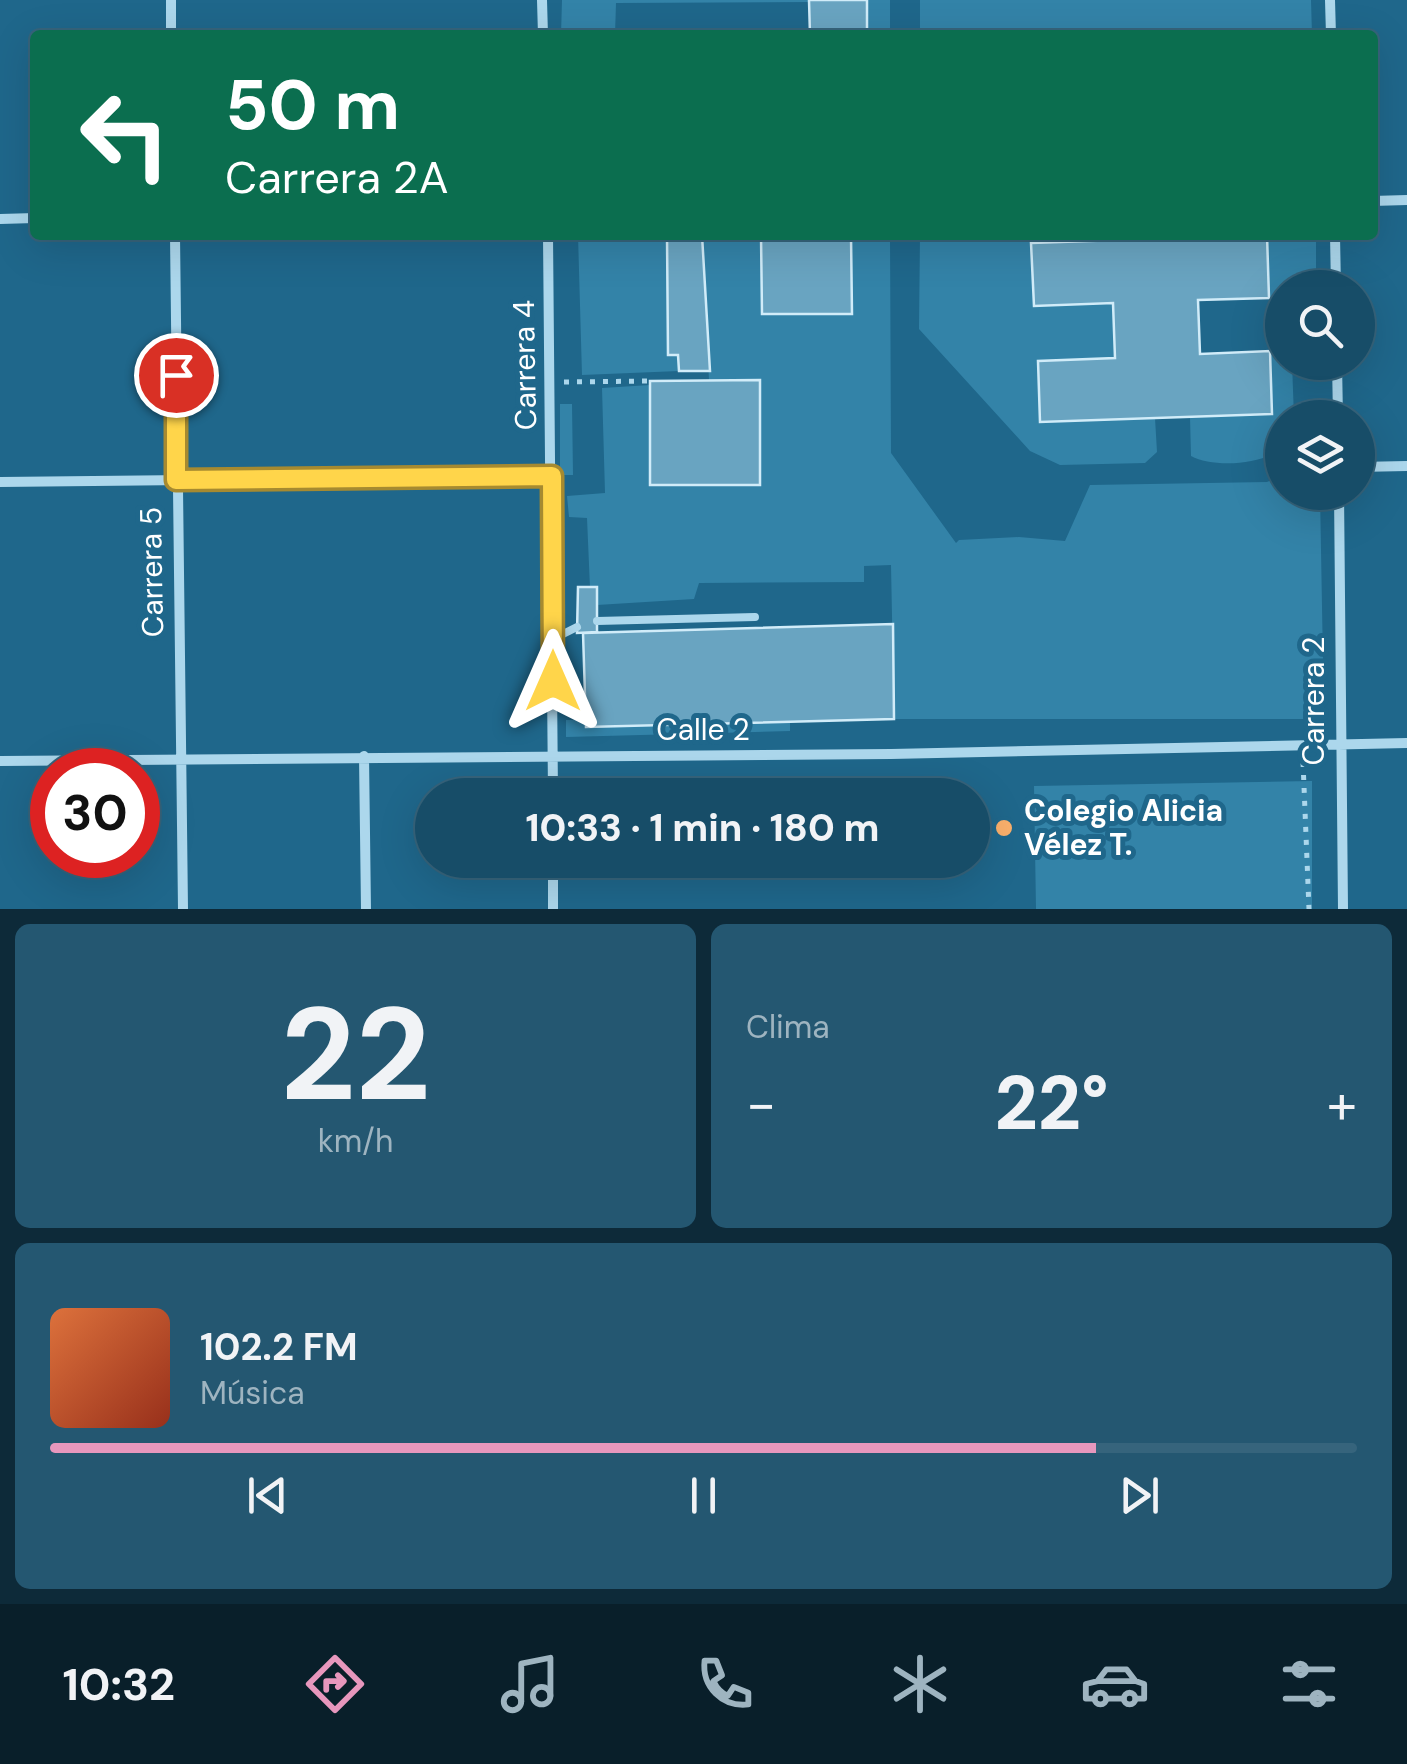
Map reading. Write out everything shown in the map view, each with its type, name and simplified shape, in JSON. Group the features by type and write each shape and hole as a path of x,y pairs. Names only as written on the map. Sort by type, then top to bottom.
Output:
{"street":[{"path":"170,0 171,30"},
{"path":"542,0 544,30"},
{"path":"1330,0 1330,30"},
{"path":"1378,201 1407,200"},
{"path":"0,219 30,218"},
{"name":"Carrera 5","path":"175,240 182,909"},
{"name":"Carrera 4","path":"548,240 553,778"},
{"path":"1335,240 1336,270"},
{"path":"1375,467 1407,466"},
{"path":"0,482 552,476"},
{"name":"Carrera 2","path":"1338,510 1343,909"},
{"name":"Calle 2","path":"0,760 1303,748 1407,743"},
{"path":"364,756 366,909"},
{"path":"553,878 553,909"}],"lane":[{"path":"597,621 756,617"},
{"path":"553,644 561,634 577,627"}],"path":[{"path":"551,382 650,381"},
{"path":"1303,748 1308,909"}],"shaded area":[{"path":"562,0 809,0 616,3 615,30 561,30"},
{"path":"867,0 890,0 890,30 867,30"},
{"path":"920,0 1311,0 1312,30 920,30"},
{"path":"578,240 667,240 668,355 678,355 679,371 582,375"},
{"path":"702,240 761,240 763,314 852,313 852,240 890,240 891,453 956,543 1019,537 1065,541 1090,485 1265,482 1265,510 1320,510 1324,719 894,719 891,565 864,566 864,582 699,583 694,599 597,605 597,588 590,588 587,518 569,517 567,496 605,493 602,388 650,385 650,485 759,485 759,381 709,380"},
{"path":"920,240 1134,240 1032,244 1034,306 1113,303 1115,358 1040,422 1155,418 1157,452 1145,463 1060,465 1030,451 919,329"},
{"path":"1267,240 1316,240 1316,270 1268,270"},
{"path":"1271,380 1293,380 1293,400 1272,400"},
{"path":"560,404 572,404 573,475 560,475"},
{"path":"1265,414 1265,457 1238,463 1191,456 1190,417 1161,418"},
{"path":"566,720 586,720 587,727 790,722 790,731 566,737"},
{"path":"1312,781 1312,909 1036,909 1034,786"}],"building":[{"path":"809,0 867,0 867,30 810,30"},
{"path":"667,240 702,240 710,371 679,371 678,355 668,355"},
{"path":"761,240 851,240 852,314 762,314"},
{"path":"1267,240 1265,298 1198,300 1200,354 1265,351 1265,380 1271,380 1272,400 1265,400 1265,414 1040,422 1038,361 1115,358 1113,303 1034,306 1031,243"},
{"path":"760,380 760,485 650,485 650,381"},
{"path":"578,587 597,587 597,632 577,633"},
{"path":"893,624 894,719 586,727 583,633"}],"place":[{"name":"Colegio Alicia Vélez T.","path":"1004,828"}],"route":[{"path":"176,375 176,480 552,476 553,681"}]}
